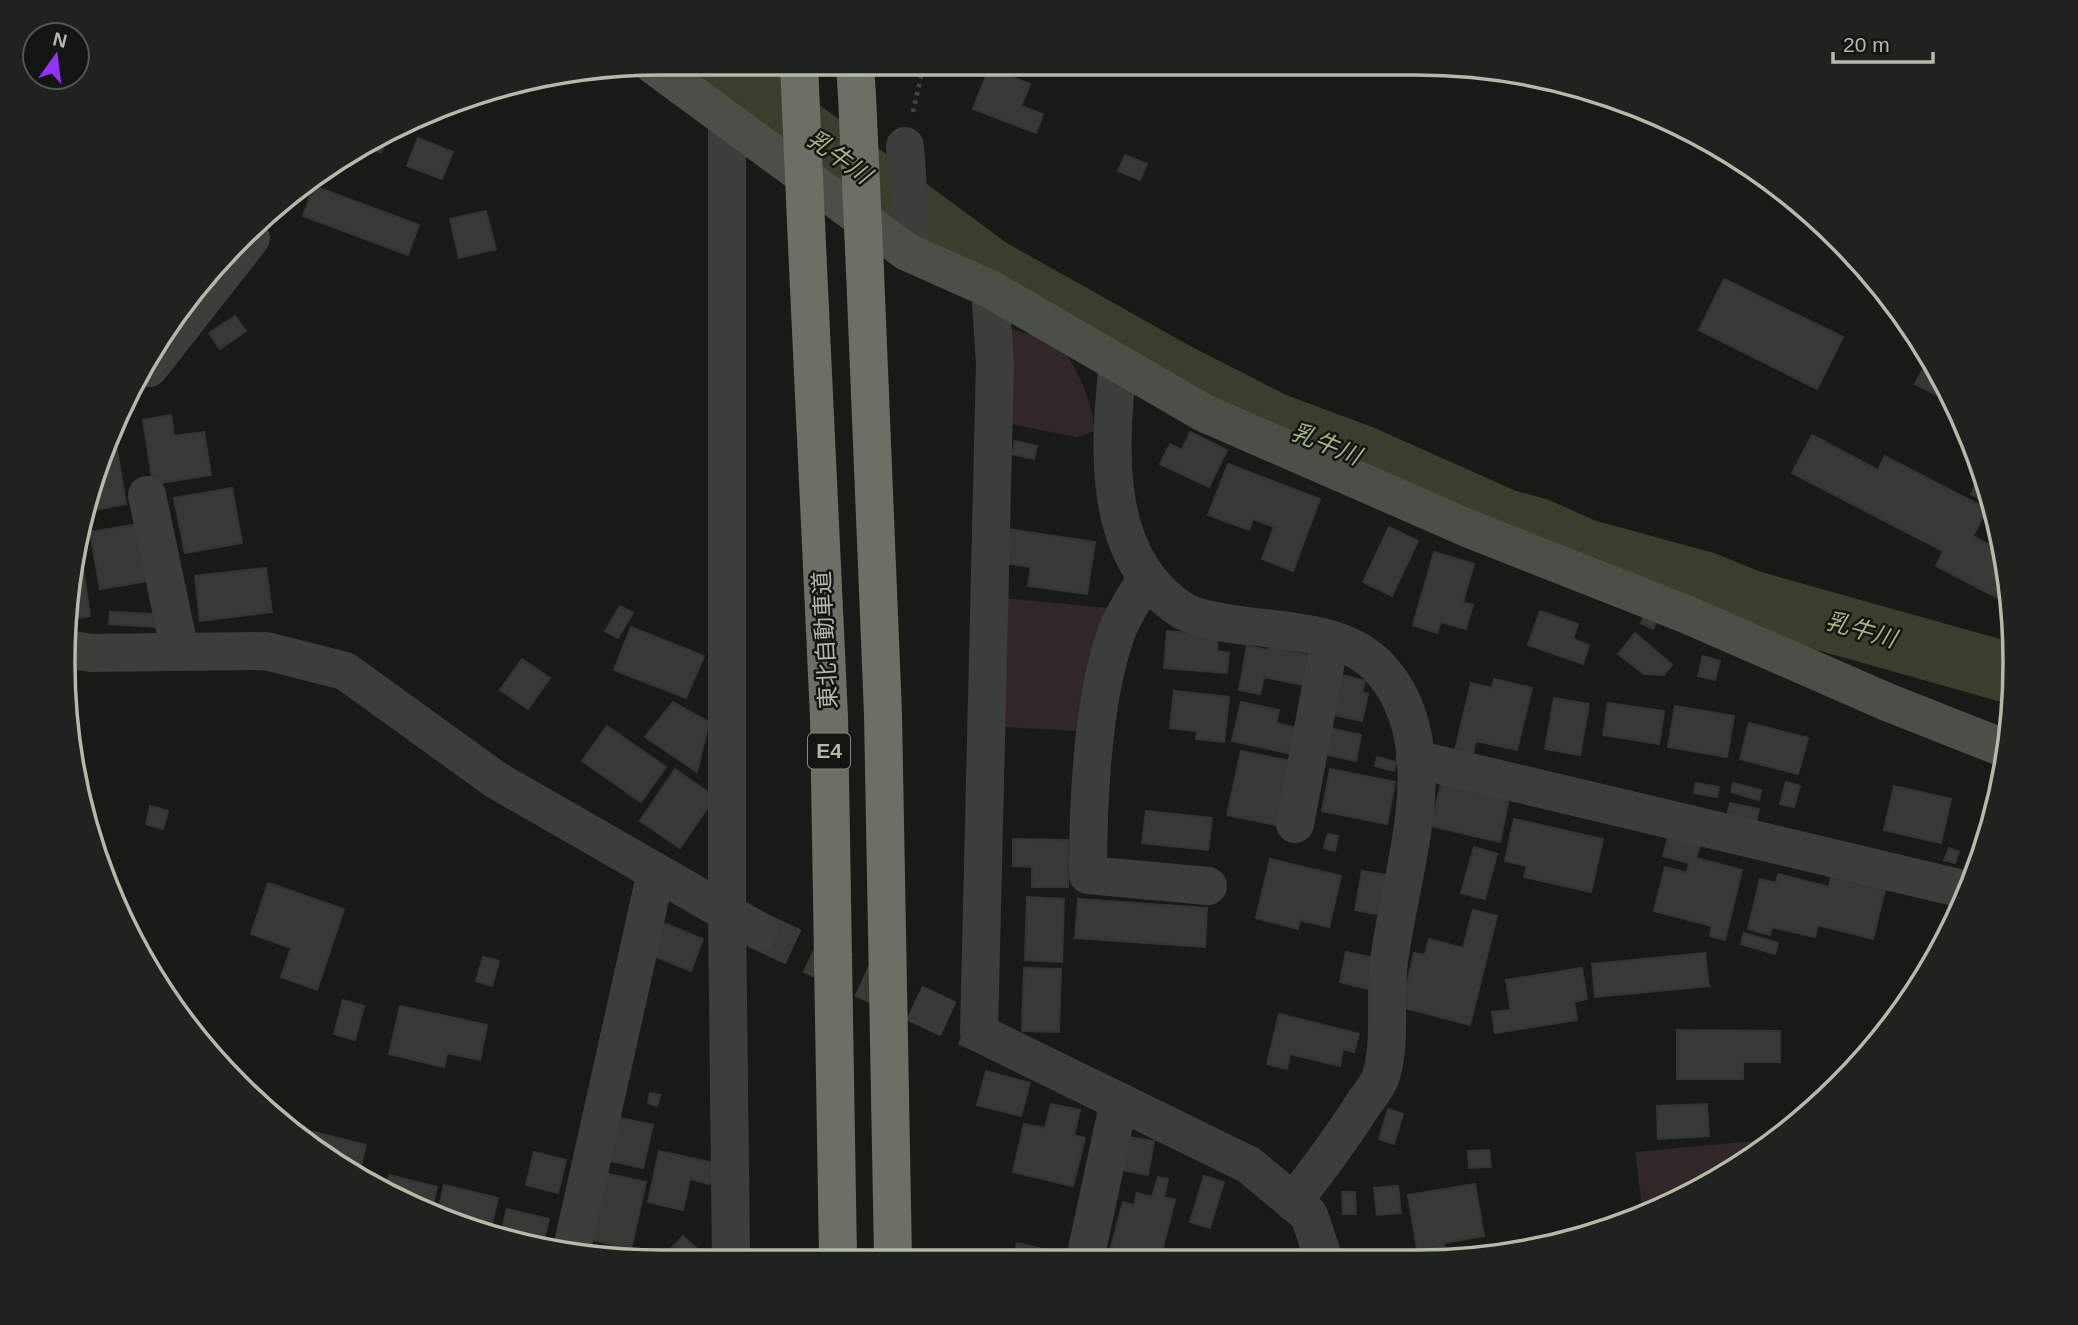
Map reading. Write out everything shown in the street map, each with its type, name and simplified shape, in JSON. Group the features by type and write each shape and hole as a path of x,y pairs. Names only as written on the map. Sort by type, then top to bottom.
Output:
{"highway":[{"name":"東北自動車道","path":"799,75 829,717 838,1250"},
{"name":"E4","path":"856,80 883,714 893,1250"}],"street":[{"path":"666,75 727,120 909,242 1204,413 1472,530 1688,615 1887,702 1997,745"},
{"path":"727,120 743,921 731,1250"},
{"path":"905,146 909,242"},
{"path":"176,334 224,272"},
{"path":"990,289 995,363 979,1033 1249,1165 1309,1215 1321,1250"},
{"path":"1118,363 1110,435 1122,531 1146,579 1183,612 1245,626 1297,630 1351,645 1384,672 1410,715 1418,791 1396,909 1381,1077 1344,1135 1293,1202"},
{"path":"147,495 180,652"},
{"path":"1146,579 1118,629 1100,698 1088,829 1088,875 1208,886"},
{"path":"1295,824 1330,640"},
{"path":"76,650 91,653 266,651 345,671 496,780 743,921"},
{"path":"1415,759 1958,888"},
{"path":"573,1243 656,872"},
{"path":"1087,1250 1119,1101"}],"path":[{"path":"905,146 921,75"}],"shaded area":[{"path":"1007,327 1054,343 1062,349 1082,383 1091,410 1094,431 1077,437 1004,423"},
{"path":"1002,598 1108,608 1078,731 1004,727"},
{"path":"1756,1141 1709,1171 1642,1204 1635,1152"}],"building":[{"path":"986,75 1007,75 1030,84 1021,106 1043,114 1036,133 973,109"},
{"path":"418,138 453,152 442,179 407,166"},
{"path":"1125,155 1147,164 1140,180 1118,171"},
{"path":"318,187 419,225 408,255 303,216 312,192"},
{"path":"486,211 496,249 459,258 450,219"},
{"path":"1724,279 1843,337 1817,389 1699,330"},
{"path":"235,316 246,331 220,349 209,333"},
{"path":"1923,368 1938,396 1915,384"},
{"path":"171,415 174,436 204,432 211,475 153,484 143,420"},
{"path":"1190,432 1227,450 1209,487 1160,464 1170,444 1182,450"},
{"path":"1812,435 1878,470 1885,456 1982,506 1984,515 1973,536 1990,546 1999,599 1936,566 1943,551 1792,473"},
{"path":"1015,441 1037,446 1034,459 1012,454"},
{"path":"116,447 126,504 95,510"},
{"path":"1228,464 1320,499 1293,571 1262,559 1274,527 1253,519 1249,530 1208,515"},
{"path":"1975,485 1979,499 1971,494"},
{"path":"232,488 242,543 185,553 174,498"},
{"path":"145,523 154,580 100,589 90,532"},
{"path":"1389,527 1418,541 1392,596 1363,582"},
{"path":"1001,528 1095,542 1087,594 1028,586 1031,567 997,562"},
{"path":"1434,552 1474,564 1463,602 1473,605 1466,629 1441,622 1437,633 1413,625"},
{"path":"266,568 272,612 200,621 195,576"},
{"path":"83,569 90,616 77,618"},
{"path":"620,606 633,613 618,638 605,631"},
{"path":"1540,611 1578,624 1573,639 1589,645 1583,664 1528,645"},
{"path":"110,612 157,614 156,627 109,624"},
{"path":"1646,613 1658,618 1653,629 1641,623"},
{"path":"631,627 704,656 686,698 614,670"},
{"path":"1167,631 1218,636 1217,651 1229,653 1227,673 1164,668"},
{"path":"1635,633 1672,665 1664,675 1644,674 1618,654"},
{"path":"1270,639 1291,643 1289,651 1308,655 1303,685 1264,677 1260,694 1239,690 1247,646 1268,650"},
{"path":"1703,656 1720,661 1715,680 1698,676"},
{"path":"522,659 550,678 528,709 500,690"},
{"path":"1334,673 1365,681 1362,692 1368,694 1362,721 1325,713"},
{"path":"1494,679 1532,688 1517,750 1476,741 1473,754 1455,750 1471,683 1492,688"},
{"path":"1174,691 1229,697 1224,742 1196,739 1197,731 1170,728"},
{"path":"1554,698 1589,704 1580,755 1545,749"},
{"path":"673,702 709,722 697,772 645,737"},
{"path":"1241,702 1279,710 1276,723 1301,729 1296,755 1232,741"},
{"path":"1608,703 1664,711 1659,744 1603,735"},
{"path":"1675,706 1734,716 1727,757 1668,747"},
{"path":"1749,723 1808,738 1798,774 1740,759"},
{"path":"607,726 666,767 641,802 582,761"},
{"path":"1324,727 1361,735 1356,761 1318,753"},
{"path":"1241,751 1294,762 1280,826 1227,815"},
{"path":"1377,757 1396,762 1394,771 1375,766"},
{"path":"675,769 715,797 680,848 640,821"},
{"path":"1330,769 1395,782 1387,824 1322,811"},
{"path":"1786,782 1800,786 1794,807 1780,804"},
{"path":"1441,783 1509,799 1500,842 1431,826"},
{"path":"1696,783 1719,787 1717,797 1694,793"},
{"path":"1733,783 1761,790 1759,800 1731,792"},
{"path":"1894,786 1951,799 1941,843 1884,830"},
{"path":"1730,803 1759,809 1756,822 1727,816"},
{"path":"150,806 168,811 163,829 146,824"},
{"path":"1146,811 1212,818 1208,850 1142,843"},
{"path":"1514,819 1603,839 1591,892 1524,877 1527,866 1505,861"},
{"path":"1328,834 1338,836 1335,851 1324,848"},
{"path":"1669,834 1701,842 1696,858 1742,870 1725,940 1710,936 1712,926 1654,911 1665,867 1687,873 1689,863 1663,856"},
{"path":"1013,839 1068,840 1068,887 1032,887 1032,867 1013,866"},
{"path":"1474,847 1497,854 1485,899 1461,893"},
{"path":"1949,848 1959,852 1955,863 1944,860"},
{"path":"1270,859 1341,876 1329,927 1300,920 1298,929 1256,918"},
{"path":"1362,871 1394,876 1387,916 1355,910"},
{"path":"1778,874 1829,887 1831,877 1885,890 1873,939 1818,925 1815,937 1772,927 1770,935 1748,929 1760,879 1776,883"},
{"path":"268,883 344,909 317,990 281,977 291,948 251,934"},
{"path":"1027,897 1064,899 1062,962 1025,960"},
{"path":"1078,899 1207,908 1205,947 1075,938"},
{"path":"1473,910 1497,916 1470,1025 1401,1007 1414,953 1425,955 1429,939 1463,948"},
{"path":"661,922 703,939 691,971 649,954"},
{"path":"1744,933 1778,943 1775,954 1741,944"},
{"path":"1346,952 1375,958 1368,989 1340,982"},
{"path":"1705,953 1709,986 1595,997 1592,964"},
{"path":"483,957 499,961 492,986 476,981"},
{"path":"1024,968 1061,969 1059,1032 1022,1031"},
{"path":"1582,968 1587,999 1574,1002 1577,1020 1495,1033 1492,1012 1511,1010 1506,980"},
{"path":"343,1000 364,1006 355,1040 334,1034"},
{"path":"400,1006 487,1025 480,1060 447,1053 444,1067 389,1054"},
{"path":"1279,1014 1359,1034 1354,1052 1343,1049 1340,1066 1290,1054 1287,1069 1267,1064"},
{"path":"1677,1030 1780,1031 1780,1062 1743,1062 1743,1079 1677,1079"},
{"path":"986,1071 1030,1083 1021,1116 977,1105"},
{"path":"650,1093 660,1095 657,1106 648,1103"},
{"path":"1051,1104 1080,1110 1074,1135 1085,1138 1073,1186 1013,1172 1024,1124 1045,1128"},
{"path":"1707,1104 1709,1136 1658,1139 1657,1106"},
{"path":"1388,1109 1403,1114 1394,1144 1379,1139"},
{"path":"611,1116 653,1125 643,1168 602,1159"},
{"path":"309,1131 366,1145 361,1166"},
{"path":"1128,1137 1154,1141 1148,1175 1122,1170"},
{"path":"1489,1150 1491,1167 1469,1168 1468,1151"},
{"path":"659,1151 714,1163 710,1184 690,1179 683,1210 648,1202"},
{"path":"534,1152 566,1160 558,1193 526,1185"},
{"path":"604,1173 646,1182 631,1248 589,1239"},
{"path":"389,1175 437,1187 433,1203 403,1189 388,1181"},
{"path":"1204,1176 1224,1182 1210,1228 1190,1222"},
{"path":"1158,1177 1168,1179 1164,1197 1175,1200 1162,1250 1110,1250 1123,1202 1134,1205 1137,1193 1152,1197"},
{"path":"1475,1184 1484,1236 1444,1243 1445,1248 1417,1250 1408,1195"},
{"path":"444,1185 498,1198 492,1224 439,1206"},
{"path":"1398,1186 1401,1213 1377,1215 1374,1188"},
{"path":"1342,1192 1355,1192 1356,1214 1343,1214"},
{"path":"507,1209 549,1219 544,1237 503,1227"},
{"path":"683,1236 698,1250 670,1250"},
{"path":"1017,1243 1046,1250 1015,1250"}],"waterway":[{"name":"乳牛川","path":"728,75 990,268 1175,372 1273,422 1359,454 1505,519 1538,528 1585,549 1706,582 1750,600 2003,671"}],"tunnel":[{"path":"759,931 979,1033"}]}
